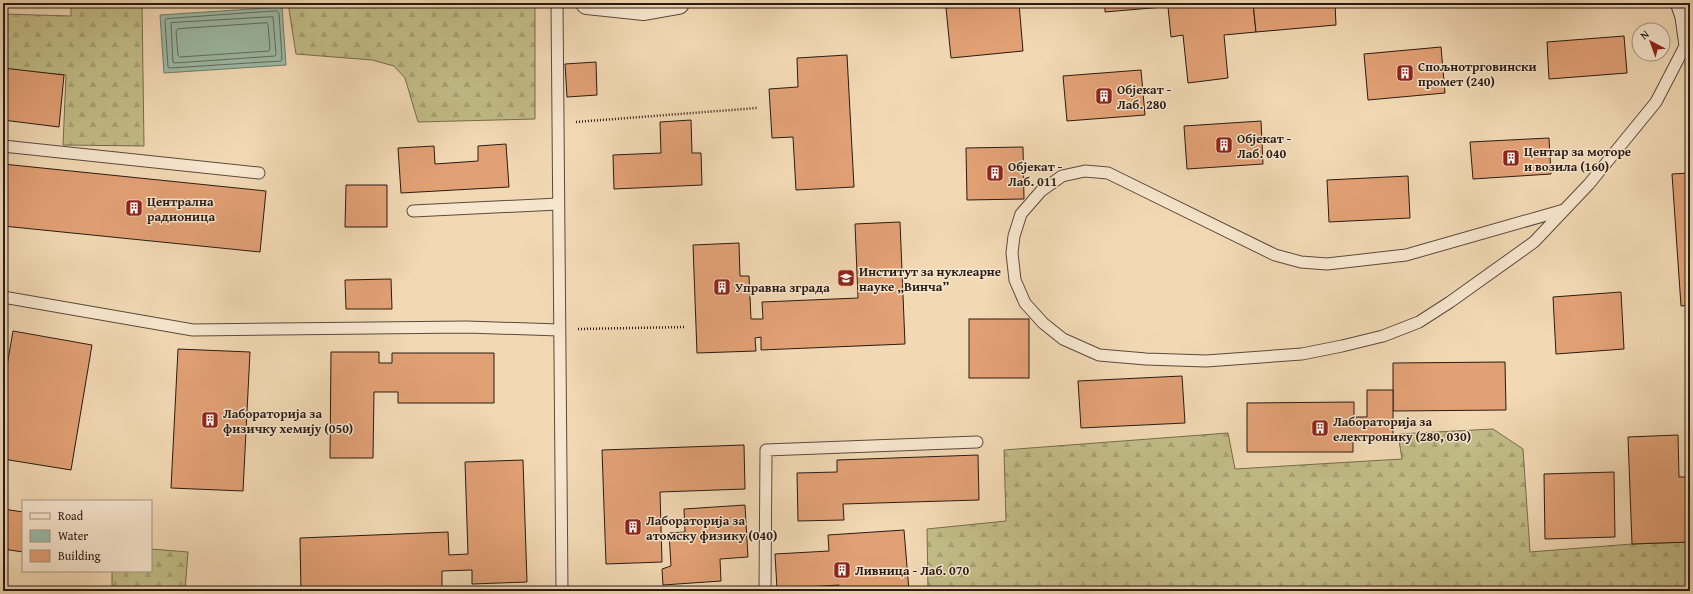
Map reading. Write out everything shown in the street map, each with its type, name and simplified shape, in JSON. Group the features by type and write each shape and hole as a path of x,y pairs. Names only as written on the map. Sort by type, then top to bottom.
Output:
{"street":[{"path":"588,3 644,9 678,3"}],"lane":[{"path":"557,3 562,591"},
{"path":"1676,3 1685,18"},
{"path":"1564,210 1406,255 1327,264 1307,262 1275,255 1108,173 1086,171 1062,176 1041,191 1021,214 1014,236 1012,253 1015,280 1025,303 1043,324 1063,339 1099,356 1206,361 1302,354 1383,336 1419,322 1450,302 1534,242 1589,184 1656,102 1685,46 1685,18 1690,4"},
{"path":"3,146 259,173"},
{"path":"413,212 558,204"},
{"path":"3,297 194,330 459,327 559,330"},
{"path":"765,591 766,450 977,442"}],"path":[{"path":"558,124 757,108"},
{"path":"559,330 686,327"}],"green space":[{"path":"71,3 142,3 144,146 63,145 66,75 3,69 3,14 71,16"},
{"path":"288,3 535,3 535,119 418,122 405,78 394,66 372,60 296,54"},
{"path":"1493,429 1523,449 1530,552 1632,544 1690,542 1690,591 928,591 927,529 1006,521 1004,450 1228,433 1235,469 1402,459 1398,434"},
{"path":"152,549 188,552 185,591 112,591 112,572 152,572"}],"water":[{"path":"282,7 286,65 164,73 160,15"}],"building":[{"path":"1019,3 1023,51 951,58 946,8"},
{"path":"1105,3 1175,3 1175,6 1105,12"},
{"path":"1175,3 1253,3 1256,32 1224,35 1228,78 1188,83 1183,35 1171,37 1168,7 1175,6"},
{"path":"1253,3 1335,3 1336,25 1256,32"},
{"path":"1624,36 1627,73 1549,79 1547,42"},
{"name":"Спољнотрговински промет (240)","path":"1441,47 1445,93 1368,100 1364,54"},
{"path":"847,55 854,187 796,190 793,137 772,138 769,89 798,87 797,58"},
{"path":"596,62 597,95 567,97 565,64"},
{"path":"3,68 64,75 59,127 3,120"},
{"name":"Објекат - Лаб. 280","path":"1141,70 1145,115 1067,121 1063,76"},
{"path":"691,120 692,153 701,153 702,185 614,189 613,155 661,153 660,122"},
{"name":"Објекат - Лаб. 040","path":"1261,121 1263,164 1187,169 1184,126"},
{"name":"Центар за моторе и возила (160)","path":"1549,138 1551,174 1473,179 1470,142"},
{"path":"506,144 509,187 401,193 398,148 434,146 435,164 478,161 478,146"},
{"name":"Објекат - Лаб. 011","path":"1023,147 1024,199 967,200 966,148"},
{"name":"Централна радионица","path":"3,164 266,191 260,252 3,226"},
{"path":"1690,173 1690,305 1681,306 1672,174"},
{"path":"1408,176 1410,218 1329,222 1327,180"},
{"path":"346,185 387,185 387,227 345,227"},
{"name":"Управна зграда","path":"900,222 905,344 761,350 761,337 755,338 756,351 697,353 693,245 739,243 740,276 749,276 751,319 763,319 762,302 858,298 855,224"},
{"path":"391,279 392,309 346,309 345,280"},
{"path":"1621,292 1624,349 1556,354 1553,297"},
{"path":"969,319 1029,319 1029,378 969,378"},
{"path":"13,331 92,345 71,470 3,459 3,389"},
{"name":"Лабораторија за физичку хемију (050)","path":"178,349 250,352 243,491 171,488"},
{"path":"331,352 379,352 379,363 392,363 392,353 494,353 494,403 398,403 398,392 374,392 373,458 330,458"},
{"name":"Лабораторија за електронику (280, 030)","path":"1505,362 1506,410 1393,411 1393,363"},
{"path":"1182,376 1185,423 1081,428 1078,381"},
{"name":"Лабораторија за електронику (280, 030)","path":"1367,390 1393,390 1393,438 1353,438 1353,452 1247,452 1247,403 1354,402 1354,417 1367,417"},
{"path":"1678,435 1679,477 1690,477 1690,542 1632,544 1628,437"},
{"name":"Лабораторија за атомску физику (040)","path":"744,445 745,489 660,492 662,562 606,564 602,450"},
{"path":"978,455 979,500 843,504 844,520 798,521 797,473 837,472 837,460"},
{"path":"523,460 527,582 472,584 472,570 442,571 442,591 301,591 300,538 448,532 449,555 468,554 465,462"},
{"path":"1614,472 1615,537 1545,539 1544,474"},
{"path":"745,505 748,557 720,559 721,581 663,585 662,569 671,566 669,533 685,532 684,509"},
{"path":"3,509 22,512 22,552 3,549"},
{"name":"Ливница - Лаб. 070","path":"904,530 909,591 840,591 839,585 777,589 775,554 829,551 828,535"}],"place":[{"name":"Спољнотрговински промет (240)","path":"1405,73"},
{"name":"Објекат - Лаб. 280","path":"1104,96"},
{"name":"Објекат - Лаб. 040","path":"1224,145"},
{"name":"Центар за моторе и возила (160)","path":"1511,158"},
{"name":"Објекат - Лаб. 011","path":"995,173"},
{"name":"Централна радионица","path":"134,208"},
{"name":"Институт за нуклеарне науке „Винча”","path":"846,278"},
{"name":"Управна зграда","path":"722,287"},
{"name":"Лабораторија за физичку хемију (050)","path":"210,420"},
{"name":"Лабораторија за електронику (280, 030)","path":"1320,428"},
{"name":"Лабораторија за атомску физику (040)","path":"633,527"},
{"name":"Ливница - Лаб. 070","path":"842,570"}]}
